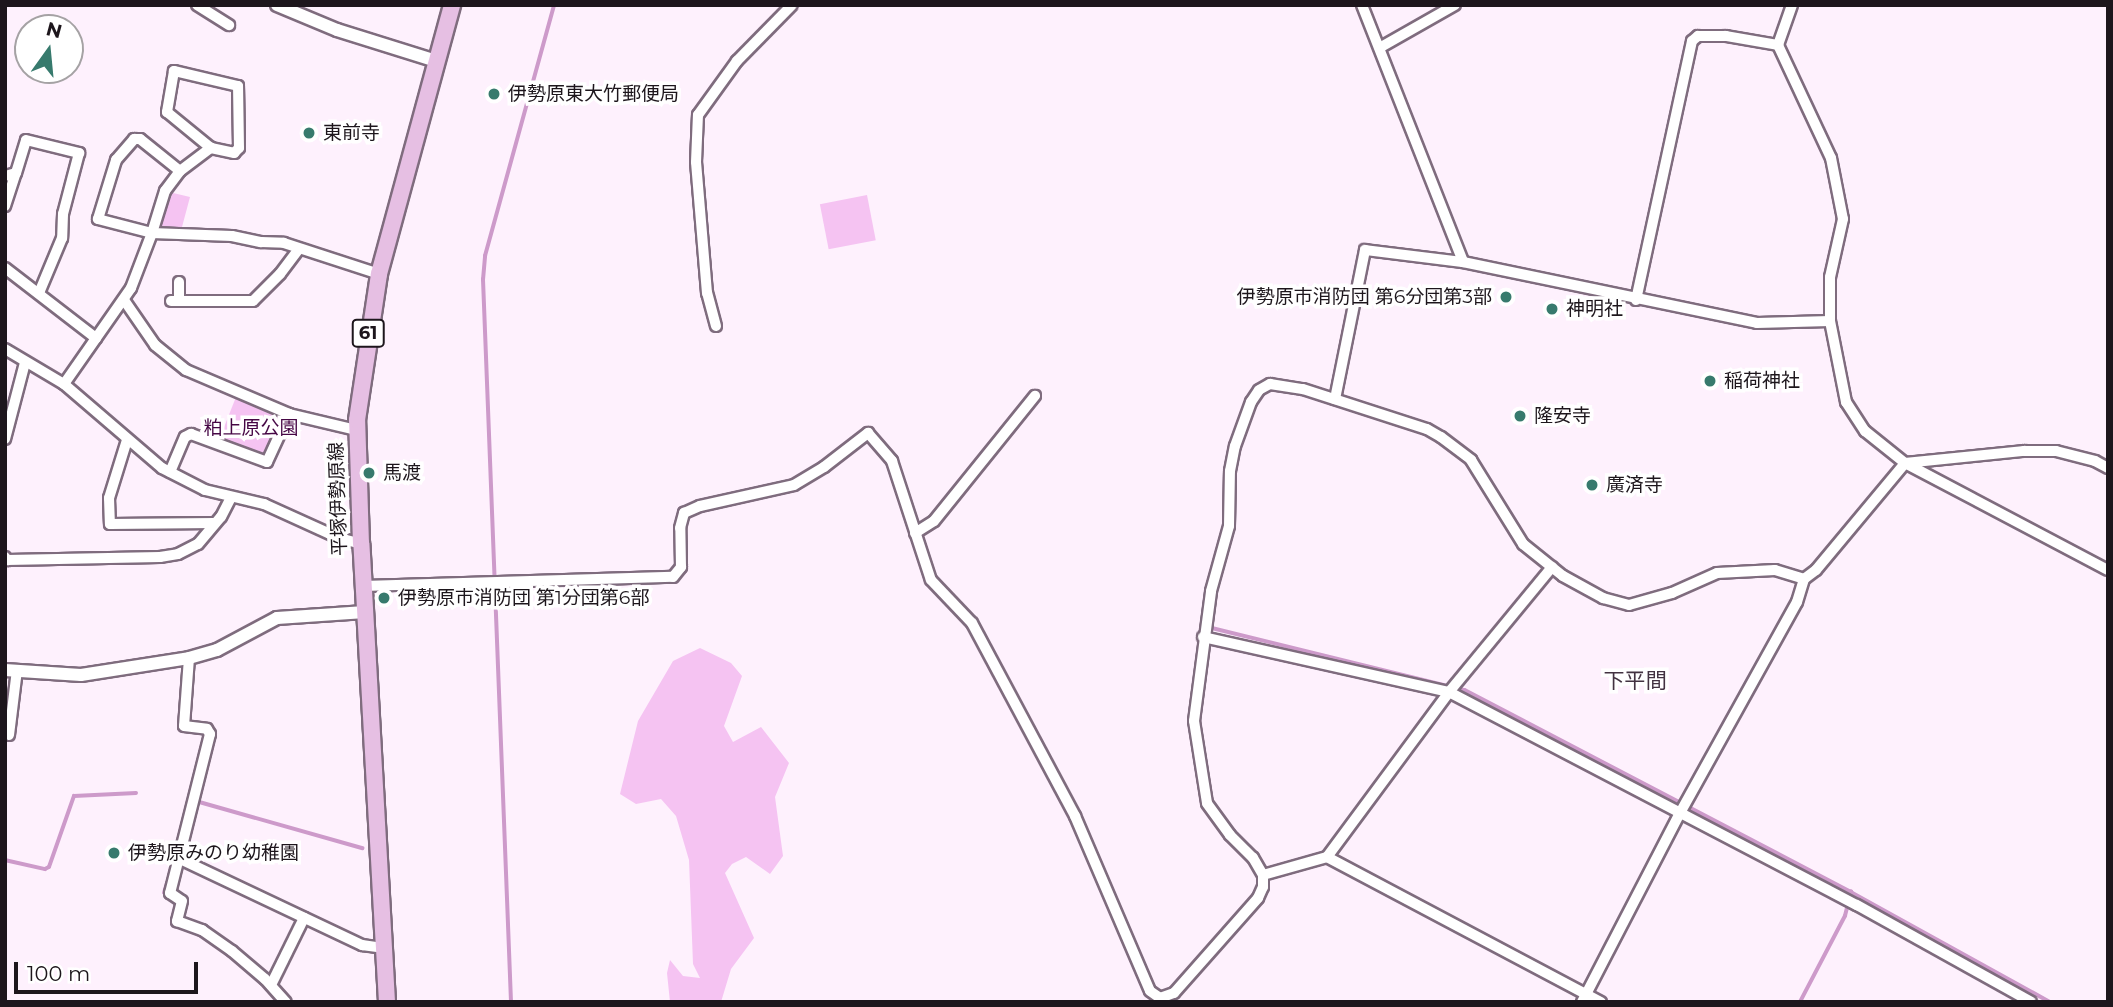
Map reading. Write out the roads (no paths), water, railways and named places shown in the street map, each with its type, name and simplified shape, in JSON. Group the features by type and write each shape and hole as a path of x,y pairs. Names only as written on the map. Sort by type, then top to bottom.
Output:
{"main road":[{"name":"平塚伊勢原線","path":"387,1002 356,430 363,363 379,275 452,5"}],"street":[{"path":"277,5 337,30 436,61"},
{"path":"716,326 706,293 696,162 698,115 737,61 792,5"},
{"path":"1362,5 1381,47 1462,262"},
{"path":"1381,47 1455,5"},
{"path":"1792,5 1777,45 1832,158 1843,219 1830,277 1830,321 1846,402 1865,431 1905,463 2108,570"},
{"path":"195,8 229,25"},
{"path":"1636,300 1692,40 1699,36 1726,36 1777,45"},
{"path":"64,384 124,300 152,233 165,191 180,171 211,148 234,153 239,148 238,86 174,71 167,112 211,148"},
{"path":"180,171 140,139 134,139 116,160 98,219 152,233 232,236 284,243 379,275"},
{"path":"5,206 10,175 26,140 79,153 63,214 62,238 39,293"},
{"path":"179,282 175,301 253,301 280,274 299,248"},
{"path":"1335,399 1365,250 1462,262 1758,323 1830,321"},
{"path":"5,268 96,338"},
{"path":"124,300 155,345 186,370 289,414 356,430"},
{"path":"5,349 64,384 127,440 170,472 205,490 264,504 339,538 361,544"},
{"path":"5,439 25,363"},
{"path":"363,586 673,577 681,566 680,528 684,513 700,506 794,485 824,467 868,433 891,461 931,580 972,623 1075,816 1150,991 1160,998 1174,993 1258,898 1263,875 1253,858 1230,835 1207,803 1194,721 1211,591 1229,526 1230,471 1235,446 1251,402 1259,390 1270,384 1303,389 1427,429 1459,449 1483,475 1523,544 1552,567 1603,598 1629,605 1672,593 1717,573 1775,570 1804,579"},
{"path":"915,533 934,521 1035,396"},
{"path":"170,472 185,437 191,434 267,463 289,414"},
{"path":"127,440 109,498 110,524 215,523"},
{"path":"1584,997 1680,813 1797,602 1804,579 1816,570 1905,463 2024,451 2056,451 2095,461 2108,468"},
{"path":"5,557 7,560 160,557 178,554 198,544 232,497"},
{"path":"1263,875 1327,857 1449,692 1552,567"},
{"path":"9,735 11,670 81,675 189,658 218,650 277,618 365,612"},
{"path":"1203,637 1449,692 1857,905 2031,1002"},
{"path":"189,658 184,726 207,729 209,734 170,893 181,901 177,921 202,930 271,985 286,1002"},
{"path":"1327,857 1584,997 1601,1002"},
{"path":"178,858 362,945 383,948"},
{"path":"271,985 304,918"}],"waterway":[{"path":"511,1002 483,280 485,256 554,5"},
{"path":"1212,628 1465,690 1851,892 2050,1002"},
{"path":"5,860 45,869 49,867 74,796 136,793"},
{"path":"196,801 362,848"},
{"path":"164,893 167,883"},
{"path":"1800,1002 1845,916 1851,892"}],"place":[{"name":"伊勢原東大竹郵便局","path":"494,94"},
{"name":"東前寺","path":"309,133"},
{"name":"伊勢原市消防団 第6分団第3部","path":"1506,297"},
{"name":"神明社","path":"1552,309"},
{"name":"稲荷神社","path":"1710,381"},
{"name":"隆安寺","path":"1520,416"},
{"name":"馬渡","path":"369,473"},
{"name":"廣済寺","path":"1592,485"},
{"name":"伊勢原市消防団 第1分団第6部","path":"384,598"},
{"name":"伊勢原みのり幼稚園","path":"114,853"}],"district":[{"name":"下平間","path":"1635,681"}],"park label":[{"name":"粕上原公園","path":"251,428"}]}
